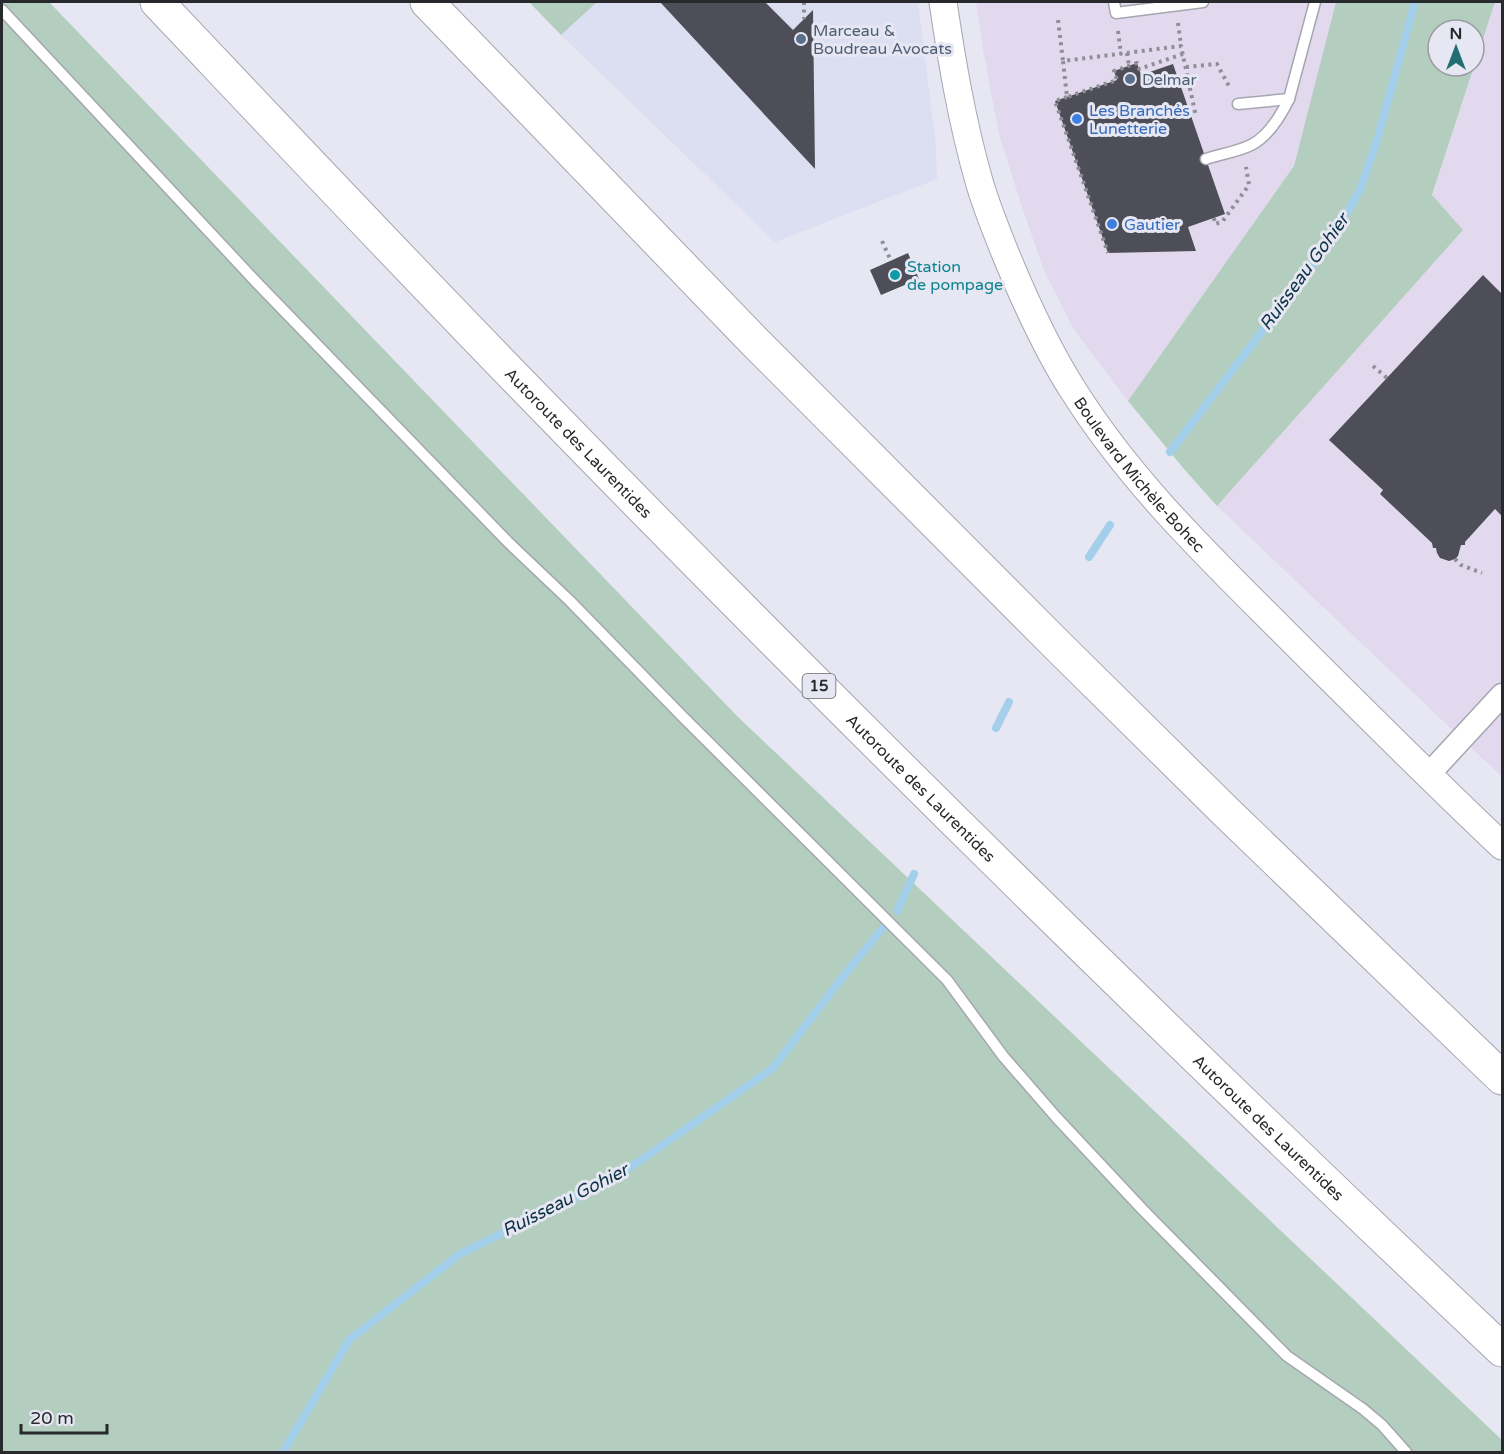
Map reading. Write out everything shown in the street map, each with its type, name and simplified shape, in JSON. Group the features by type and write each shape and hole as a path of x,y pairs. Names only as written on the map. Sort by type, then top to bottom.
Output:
{"highway":[{"name":"Autoroute des Laurentides","path":"157,2 475,337 807,674 1164,1026 1503,1350"},
{"path":"427,2 752,339 1041,629 1224,810 1503,1078"}],"street":[{"name":"Boulevard Michèle-Bohec","path":"943,2 954,72 980,183 988,207 1027,304 1073,390 1108,442 1183,530 1503,846"},
{"path":"1429,774 1503,695"}],"lane":[{"path":"1114,2 1116,13 1203,2"},
{"path":"1206,159 1252,145 1260,139 1284,110 1315,2"},
{"path":"2,10 259,285 500,533 946,980 1003,1056 1056,1118 1143,1210 1287,1356 1363,1409 1382,1425 1407,1452"},
{"path":"1238,104 1289,99"}],"path":[{"path":"804,2 804,19"},
{"path":"1058,20 1067,97"},
{"path":"1063,61 1181,46 1196,117"},
{"path":"1127,53 1129,66"},
{"path":"1108,253 1055,101 1117,80 1114,71 1137,63 1139,69 1183,54"},
{"path":"1186,67 1217,64 1238,104"},
{"path":"1214,218 1215,224 1222,222 1249,185"},
{"path":"882,241 891,261"},
{"path":"1373,366 1387,378"},
{"path":"1455,559 1461,565 1482,573"}],"shaded area":[{"path":"597,2 918,2 936,146 937,179 775,242 561,35"},
{"path":"976,2 1336,2 1295,166 1128,401 1074,330 1044,271 999,134"},
{"path":"1495,2 1502,2 1502,777 1217,506 1463,230 1432,196 1470,78 1486,78 1486,30"}],"green space":[{"path":"2,2 49,2 738,717 1502,1440 1502,1452 2,1452"},
{"path":"529,2 597,2 561,35"},
{"path":"1336,2 1495,2 1486,30 1486,18 1426,18 1426,78 1470,78 1432,195 1463,230 1217,506 1128,401 1294,166"}],"building":[{"path":"660,2 765,2 793,30 813,10 815,169"},
{"path":"1137,63 1141,75 1173,64 1225,214 1188,227 1196,251 1108,253 1055,101 1117,80 1114,71"},
{"name":"Station de pompage","path":"908,253 919,279 881,295 870,270"},
{"path":"1483,275 1502,294 1502,516 1495,509 1465,542 1465,545 1461,545 1458,556 1449,561 1440,558 1432,543 1380,494 1383,490 1329,440"}],"waterway":[{"name":"Ruisseau Gohier","path":"1170,452 1331,241 1360,190 1378,137 1415,2"},
{"name":"Ruisseau Gohier","path":"1089,557 1110,525"},
{"name":"Ruisseau Gohier","path":"996,728 1009,702"},
{"name":"Ruisseau Gohier","path":"897,911 914,874"},
{"name":"Ruisseau Gohier","path":"283,1452 349,1340 460,1254 615,1178 773,1068 882,929"}],"place":[{"name":"Marceau & Boudreau Avocats","path":"801,39"},
{"name":"Delmar","path":"1130,79"},
{"name":"Les Branchés Lunetterie","path":"1077,119"},
{"name":"Gautier","path":"1112,224"},
{"name":"Station de pompage","path":"895,275"}]}
